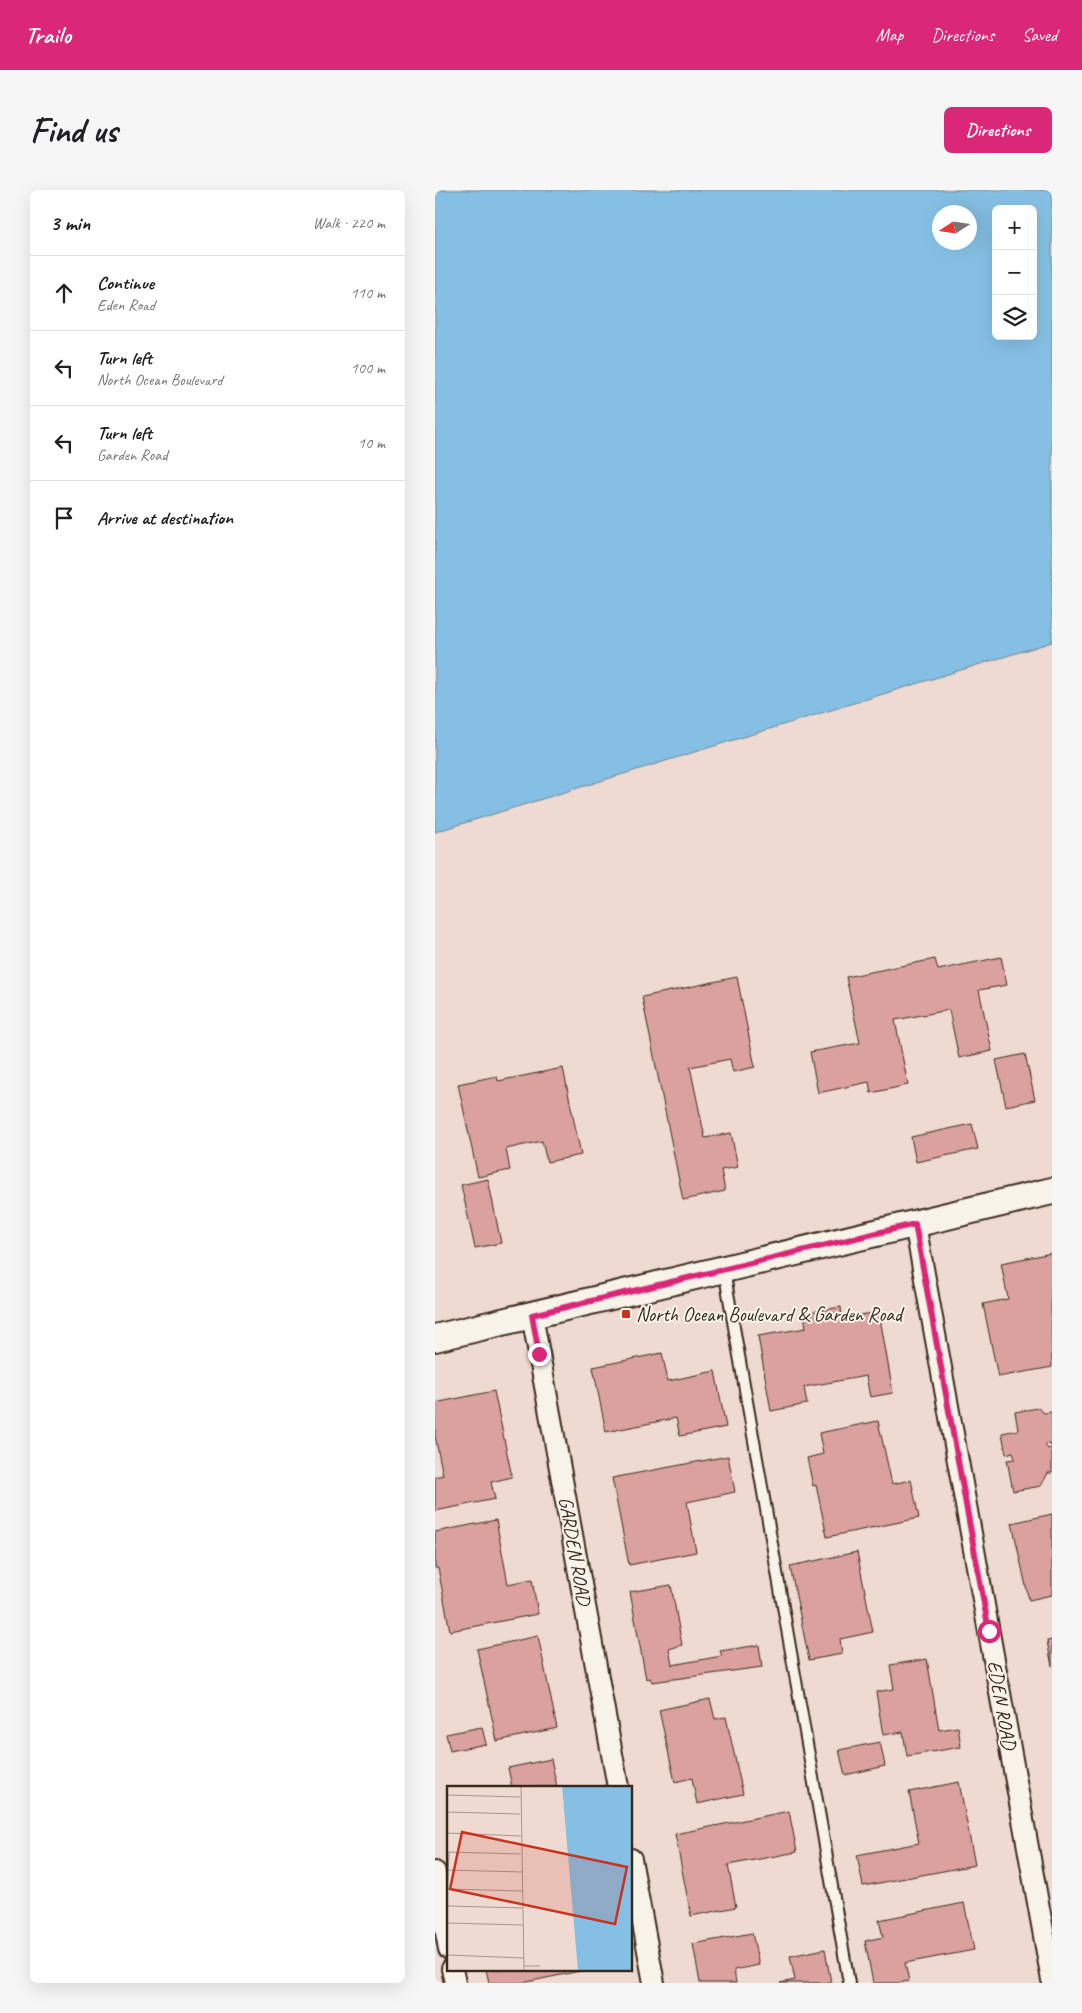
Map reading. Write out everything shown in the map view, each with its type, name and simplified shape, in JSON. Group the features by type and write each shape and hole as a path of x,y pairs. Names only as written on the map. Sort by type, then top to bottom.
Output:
{"street":[{"path":"435,1338 1052,1191"},
{"name":"EDEN ROAD","path":"915,1224 1052,1980"},
{"name":"GARDEN ROAD","path":"532,1315 618,1786"},
{"path":"633,1870 654,1983"},
{"path":"435,1872 447,1938"},
{"path":"452,1970 455,1983"}],"lane":[{"path":"724,1270 849,1983"}],"water":[{"path":"435,190 1052,190 1052,642 435,832"}],"building":[{"path":"1001,957 1007,985 979,990 992,1051 959,1058 949,1010 895,1020 908,1085 871,1093 869,1082 818,1093 810,1052 860,1043 846,977 935,959 938,970"},
{"path":"737,977 755,1067 733,1072 730,1059 690,1067 705,1138 731,1133 738,1167 721,1170 725,1191 683,1200 642,997"},
{"path":"1025,1054 1035,1100 1006,1106 996,1060"},
{"path":"563,1068 581,1155 547,1162 542,1141 506,1149 510,1170 478,1177 458,1084 497,1076 498,1081"},
{"path":"972,1124 978,1149 916,1162 911,1137"},
{"path":"488,1179 501,1243 475,1248 461,1185"},
{"path":"1052,1253 1052,1367 998,1377 983,1304 1008,1299 1001,1263"},
{"path":"841,1307 842,1318 879,1312 893,1393 870,1397 866,1376 804,1387 807,1404 771,1411 758,1336 806,1328 804,1313"},
{"path":"662,1353 668,1381 715,1371 726,1427 680,1436 676,1418 606,1432 593,1367"},
{"path":"494,1391 512,1477 491,1482 495,1499 435,1511 435,1477 443,1475 435,1436 435,1403"},
{"path":"1038,1408 1044,1413 1052,1412 1052,1447 1048,1443 1045,1445 1048,1449 1052,1448 1052,1473 1048,1473 1041,1486 1013,1491 1007,1460 1015,1459 1013,1452 1006,1454 1002,1433 1018,1430 1015,1412"},
{"path":"878,1421 892,1484 911,1480 919,1518 827,1537 816,1485 813,1486 807,1458 823,1454 819,1433"},
{"path":"728,1456 735,1492 687,1502 696,1552 629,1565 612,1478"},
{"path":"1052,1514 1052,1595 1029,1600 1012,1523"},
{"path":"496,1520 508,1584 532,1579 538,1614 450,1631 438,1568 435,1568 435,1532"},
{"path":"857,1552 873,1632 840,1639 842,1654 809,1660 790,1566"},
{"path":"671,1585 682,1645 669,1649 672,1665 722,1656 720,1651 759,1645 762,1667 652,1682 650,1678 646,1679 630,1592"},
{"path":"538,1636 557,1728 497,1741 477,1649"},
{"path":"1052,1640 1052,1666 1047,1641"},
{"path":"927,1659 939,1730 958,1727 961,1747 907,1756 903,1732 883,1735 876,1692 894,1689 890,1665"},
{"path":"710,1699 715,1719 726,1717 743,1794 697,1804 692,1778 675,1782 659,1710"},
{"path":"482,1727 486,1744 450,1751 446,1734"},
{"path":"880,1742 885,1766 845,1775 839,1750"},
{"path":"551,1759 557,1786 512,1786 508,1768"},
{"path":"959,1782 975,1865 863,1886 857,1855 919,1843 909,1792"},
{"path":"789,1811 797,1852 728,1865 736,1907 691,1916 675,1834"},
{"path":"964,1903 974,1950 905,1963 909,1981 873,1983 865,1941 883,1937 879,1920"},
{"path":"752,1933 759,1965 734,1970 736,1983 700,1983 693,1944"},
{"path":"825,1949 831,1983 780,1983 795,1980 790,1956"},
{"path":"486,1970 585,1970 522,1983 489,1983"}],"place":[{"name":"North Ocean Boulevard & Garden Road","path":"626,1314"}],"route":[{"path":"539,1354 532,1315 915,1224 989,1631"}]}
